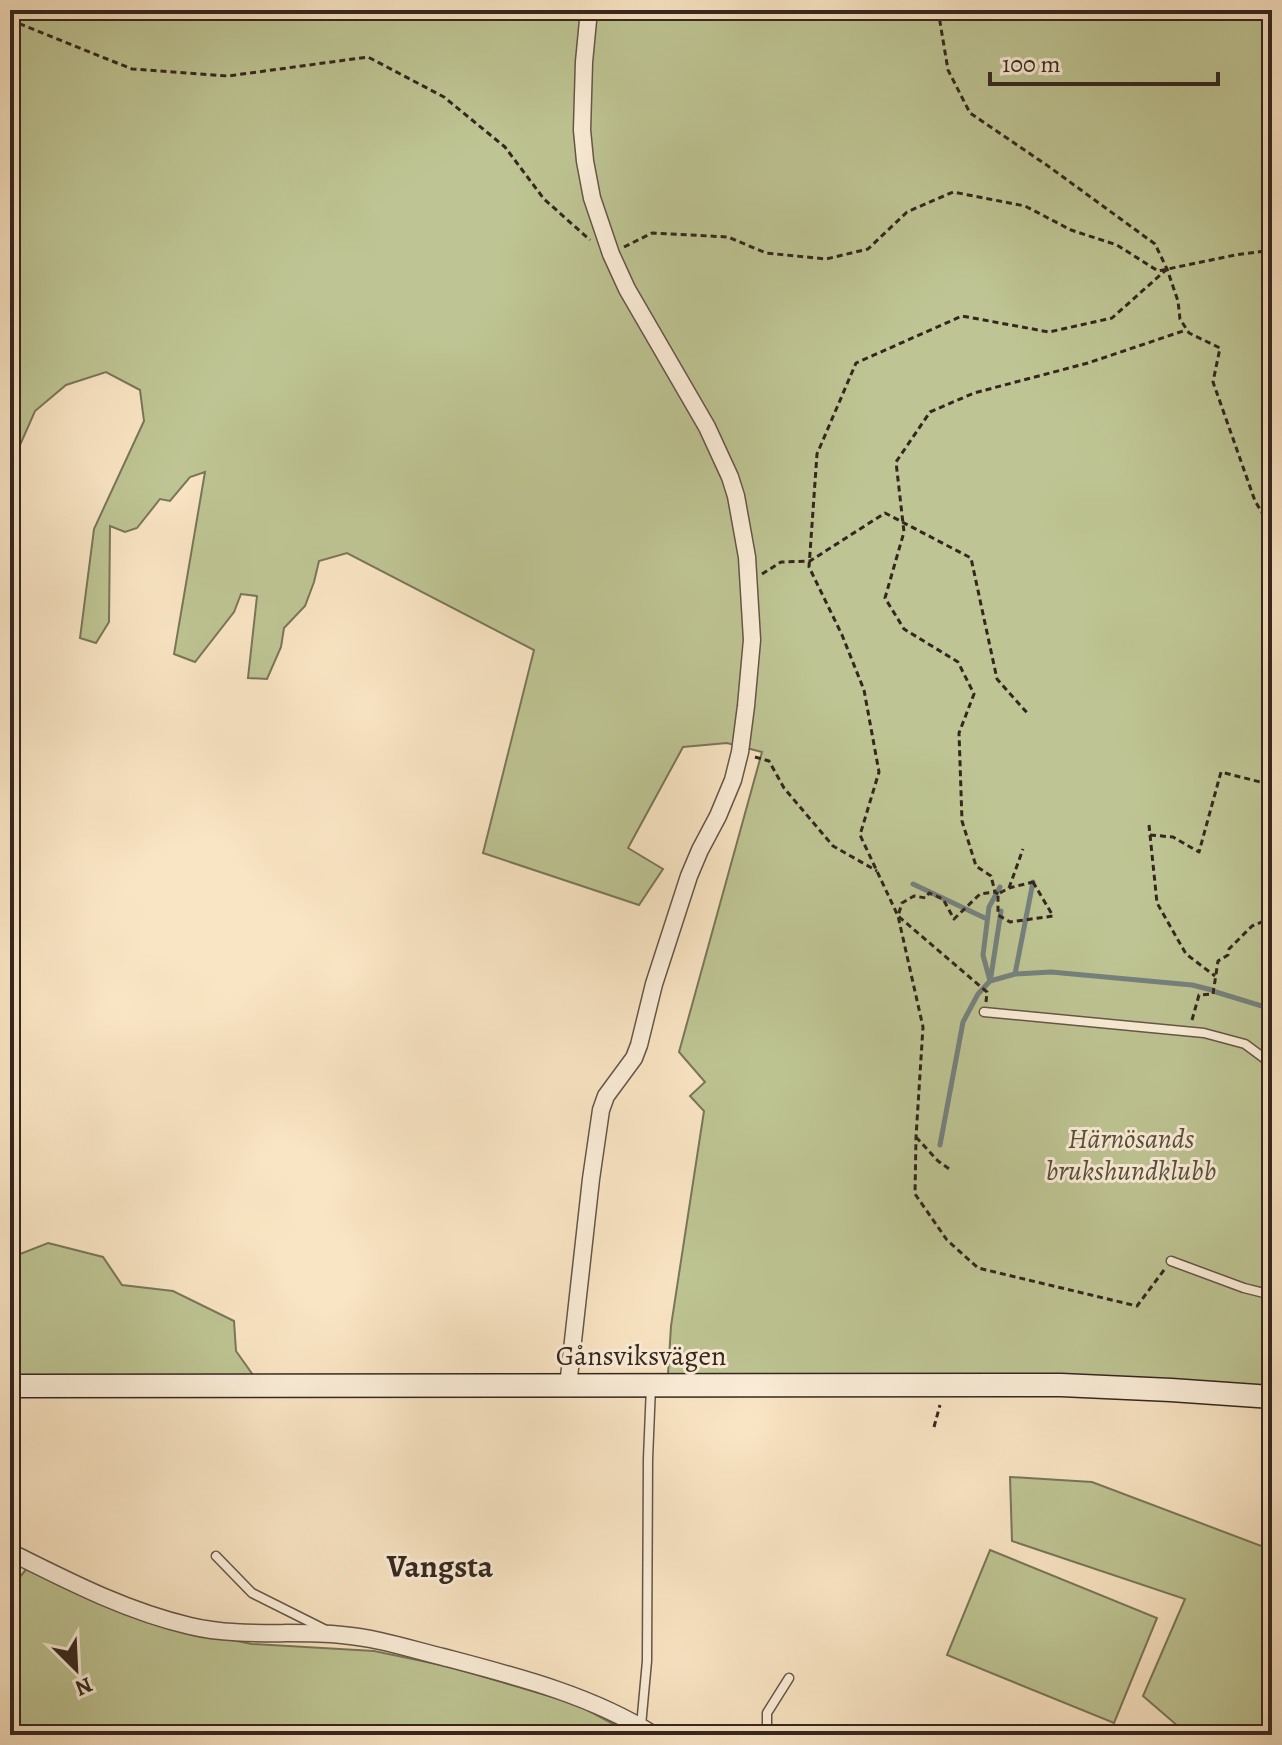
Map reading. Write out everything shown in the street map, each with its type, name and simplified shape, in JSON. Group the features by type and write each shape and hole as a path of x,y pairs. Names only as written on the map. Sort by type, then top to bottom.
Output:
{"main road":[{"name":"Gånsviksvägen","path":"10,1386 1061,1385 1272,1397"}],"street":[{"path":"568,1386 601,1110 606,1096 634,1058 689,876 733,780 740,752 752,640 743,533 736,496 721,454 627,289 592,198 582,130 589,10"},
{"path":"10,1552 110,1601 191,1627 264,1634 335,1635 382,1641 499,1672 593,1704 648,1731"}],"lane":[{"path":"984,1012 1204,1033 1245,1044 1272,1064"},
{"path":"1171,1261 1272,1295"},
{"path":"648,1731 651,1385"},
{"path":"216,1556 252,1593 335,1635"},
{"path":"767,1735 767,1713 789,1678"}],"path":[{"path":"938,10 948,70 970,113 1155,244 1167,269 1178,301 1180,319 1186,330 1220,348 1213,382 1255,501 1272,529"},
{"path":"10,20 132,69 228,76 368,57 444,97 505,147 544,199 581,234 611,254 652,233 728,237 766,253 826,259 868,249 907,212 953,192 1025,206 1071,230 1117,245 1158,271 1272,250"},
{"path":"1167,269 1112,318 1049,332 962,316 856,363 817,454 809,567 864,690 879,772 860,835 898,916 923,1027 915,1194 947,1240 978,1268 1137,1306 1171,1261"},
{"path":"898,916 902,903 914,896 926,898 929,893 943,899 954,919 980,894 997,893 1033,882 1053,916 1010,922 1000,916 997,893 991,876 976,866 962,821 959,733 974,694 958,662 904,629 885,598 904,532 896,462 930,412 974,393 1088,363 1186,330"},
{"path":"749,583 781,562 810,561 885,513 971,558 997,679 1029,715"},
{"path":"740,752 769,761 784,788 833,846 877,871"},
{"path":"1150,835 1173,837 1199,852 1221,772 1272,785"},
{"path":"1149,825 1157,903 1186,954 1215,976"},
{"path":"1009,888 1023,849"},
{"path":"898,916 987,992"},
{"path":"1189,1032 1199,995 1213,994 1218,961 1228,955 1229,949 1252,926 1272,918"},
{"path":"916,1137 952,1171"},
{"path":"934,1427 944,1385"}],"green space":[{"name":"Härnösands brukshundklubb","path":"10,10 1272,10 1272,1388 668,1374 671,1326 704,1111 690,1096 705,1082 679,1052 762,752 727,743 683,747 628,848 663,869 639,905 483,853 534,650 347,553 319,561 305,606 284,628 281,647 267,679 248,678 257,596 241,594 234,612 195,662 174,654 205,472 190,477 170,501 160,499 137,528 125,532 110,526 109,622 96,643 80,638 94,529 144,421 140,390 106,372 66,385 35,411 10,476"},
{"path":"48,1243 103,1257 122,1285 173,1291 234,1321 236,1351 253,1375 10,1380 10,1258"},
{"path":"1010,1477 1092,1482 1272,1550 1272,1735 1176,1735 1179,1727 1143,1696 1185,1599 1012,1541"},
{"path":"990,1550 1157,1618 1114,1723 947,1655"},
{"path":"28,1567 217,1637 252,1644 374,1651 451,1667 576,1704 634,1735 10,1735 10,1589"}],"waterway":[{"path":"1015,974 1033,882"},
{"path":"913,884 987,919"},
{"path":"990,981 983,955 989,907 1000,887"},
{"path":"991,976 1001,911"},
{"path":"940,1145 963,1022 978,994 990,981 1015,974 1051,972 1192,985 1212,990"},
{"path":"1216,992 1272,1009"}],"district":[{"name":"Vangsta","path":"440,1566"}]}
